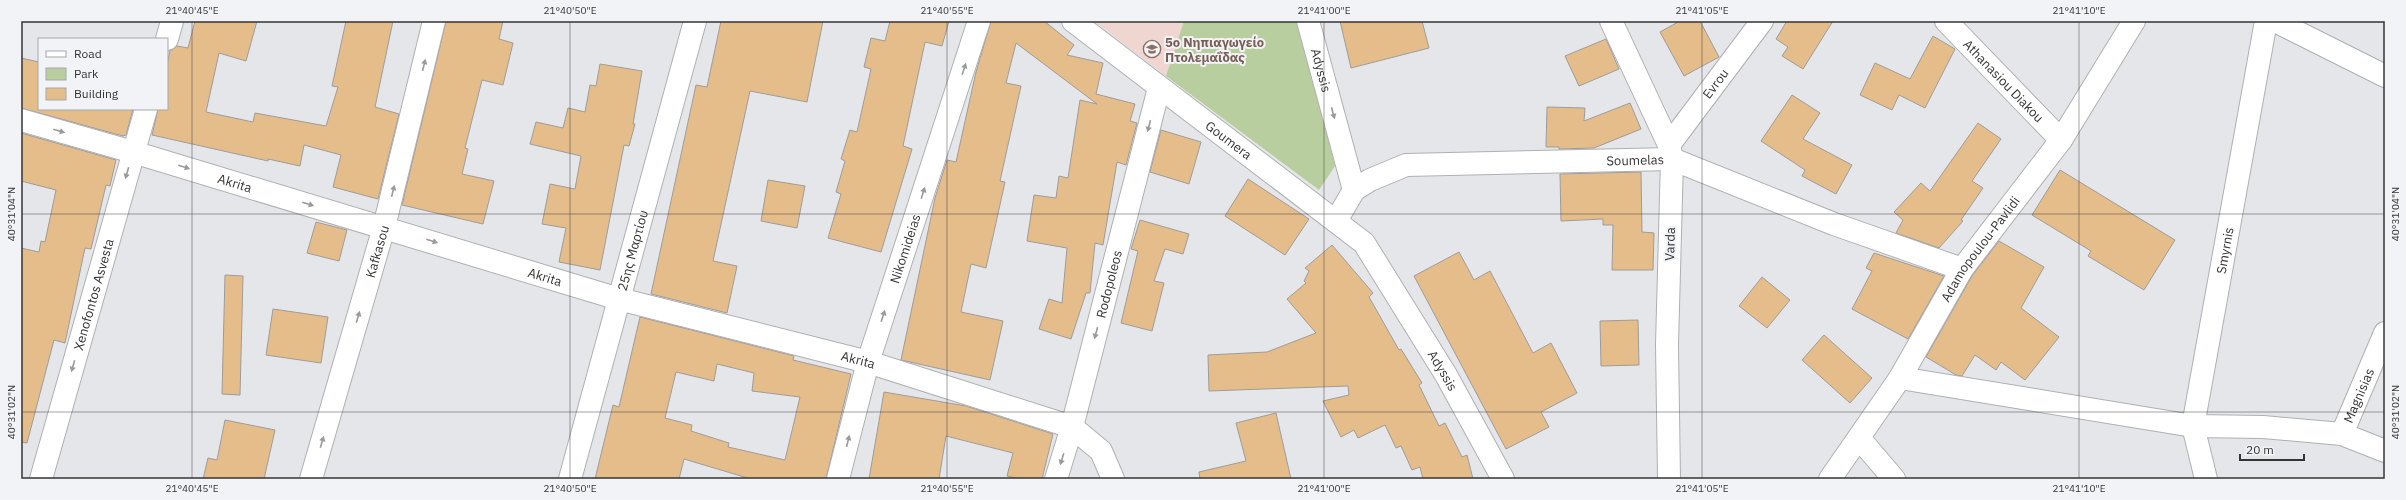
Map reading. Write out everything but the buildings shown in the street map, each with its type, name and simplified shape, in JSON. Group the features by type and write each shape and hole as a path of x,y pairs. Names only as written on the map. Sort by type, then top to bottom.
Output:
{"street":[{"path":"167,38 172,21"},
{"name":"Kafkasou","path":"312,479 384,227 434,21"},
{"name":"25ης Μαρτίου","path":"570,479 695,21"},
{"name":"Nikomideias","path":"838,479 868,362 979,21"},
{"name":"Goumera","path":"1073,21 1364,243 1378,265"},
{"name":"Adyssis","path":"1308,21 1354,190"},
{"name":"Varda","path":"1611,21 1670,152 1667,345 1669,479"},
{"name":"Evrou","path":"1670,152 1762,21"},
{"name":"Athanasiou Diakou","path":"1946,21 2061,140"},
{"name":"Adamopoulou-Pavlidi","path":"1830,479 1900,378 1962,269 2061,140 2134,21"},
{"name":"Smyrnis","path":"2206,479 2193,426 2266,21"},
{"path":"2275,21 2385,76"},
{"name":"Rodopoleos","path":"1056,479 1072,427 1159,88"},
{"name":"Xenofontos Asvesta","path":"40,479 146,110"},
{"name":"Akrita","path":"21,120 384,227 619,299 868,362 1072,427"},
{"name":"Soumelas","path":"1336,221 1354,190 1370,180 1406,165 1670,152 1834,224 1962,269"},
{"name":"Adyssis","path":"1378,265 1446,375 1503,479"},
{"name":"Magnisias","path":"2342,434 2385,333"},
{"path":"1900,378 2193,426 2263,427 2342,434 2385,451"},
{"path":"1072,427 1101,450 1113,479"},
{"path":"1859,438 1894,479"}],"shaded area":[{"name":"5ο Νηπιαγωγείο Πτολεμαΐδας","path":"1094,21 1184,21 1166,76"}],"green space":[{"path":"1184,21 1300,21 1335,166 1319,190 1166,76"}],"place":[{"name":"5ο Νηπιαγωγείο Πτολεμαΐδας","path":"1152,49"}]}
